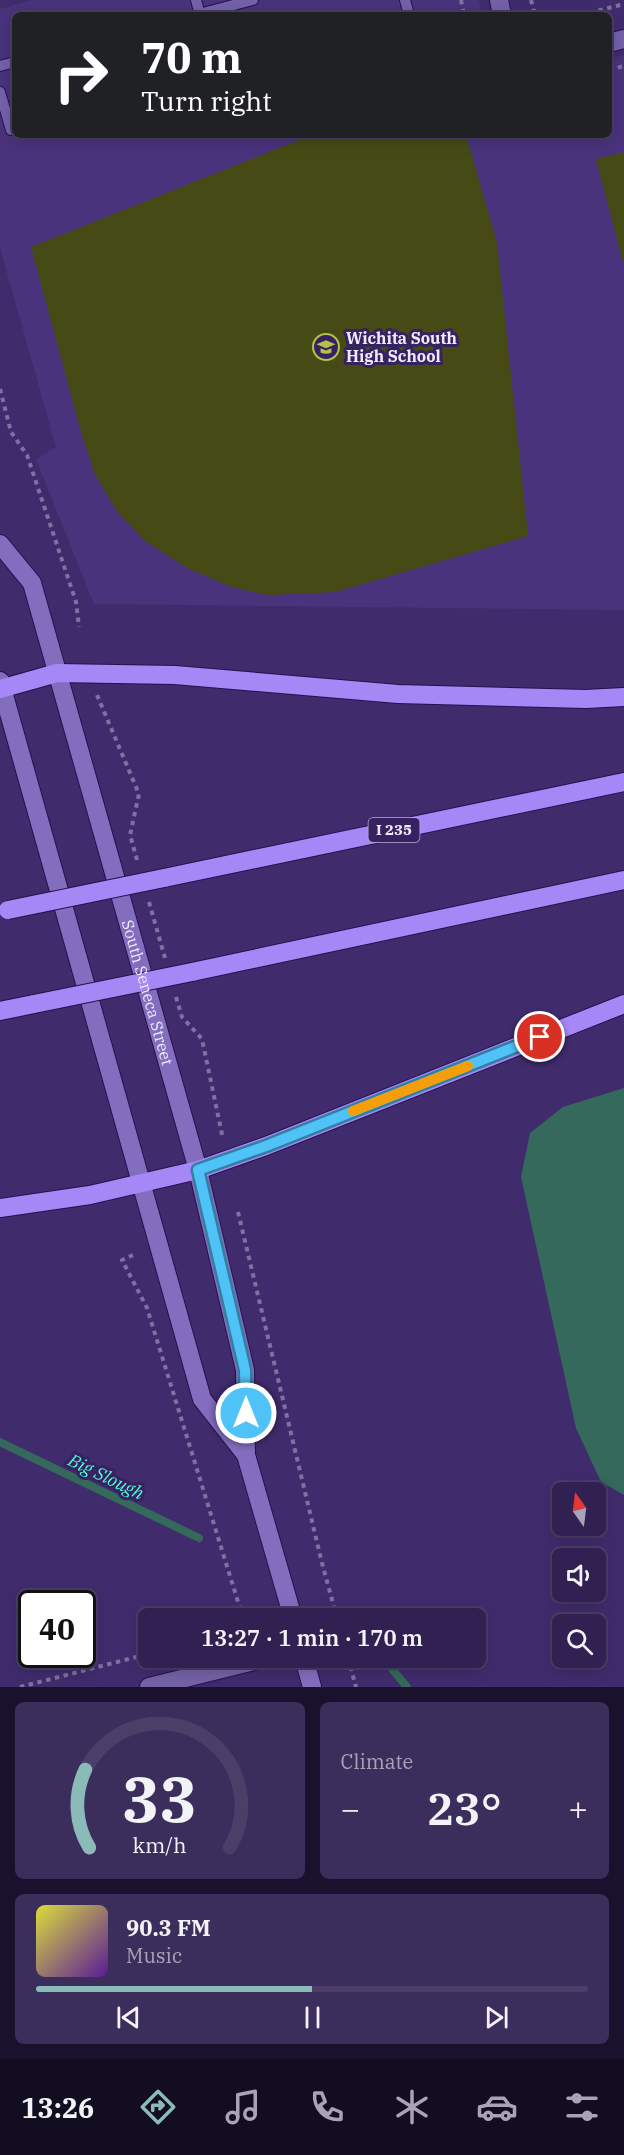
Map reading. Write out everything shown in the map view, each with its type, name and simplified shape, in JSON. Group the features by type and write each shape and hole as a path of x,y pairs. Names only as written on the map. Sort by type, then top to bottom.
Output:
{"highway":[{"path":"1,686 57,673 176,675 398,694 586,699 624,697"},
{"name":"I 235","path":"4,911 624,782"},
{"path":"0,1011 624,880"},
{"path":"0,1208 90,1195 198,1170 266,1146 624,1004"}],"street":[{"name":"South Seneca Street","path":"0,544 32,582 198,1170 245,1370 246,1455 290,1608"},
{"name":"South Seneca Street","path":"1,686 202,1399 246,1455"},
{"path":"149,1687 196,1681 236,1668"},
{"path":"307,1668 312,1687"}],"lane":[{"path":"209,12 253,0"},
{"path":"0,92 12,130"}],"path":[{"path":"593,12 624,4"},
{"path":"0,389 11,432 27,455 76,602 79,627"},
{"path":"94,688 139,794 130,835 140,869"},
{"path":"146,892 166,960"},
{"path":"176,994 182,1017 202,1040 223,1139"},
{"path":"238,1212 334,1608"},
{"path":"133,1255 122,1260 147,1308 240,1608"},
{"path":"20,1687 138,1657"},
{"path":"351,1668 356,1687"}],"shaded area":[{"name":"Wichita South High School","path":"32,0 479,0 481,12 12,12 12,138 612,138 612,58 624,55 624,610 94,604 36,459 56,447 0,248 0,9"},
{"name":"Wichita South High School","path":"304,138 467,138 497,243 528,536 335,592 268,595 232,587 187,568 144,540 116,510 95,474 81,432 31,247"},
{"path":"624,152 624,266 596,159"},
{"path":"624,1088 624,1495 606,1485 606,1482 601,1482 576,1428 521,1177 530,1133 563,1107"}],"waterway":[{"name":"Big Slough","path":"0,1442 199,1538"},
{"name":"Big Slough","path":"391,1668 407,1687"}],"slow traffic":[{"path":"353,1111 468,1066"}],"place":[{"name":"Wichita South High School","path":"326,347"}],"route":[{"path":"246,1413 245,1370 198,1170 266,1146 540,1037"}]}
